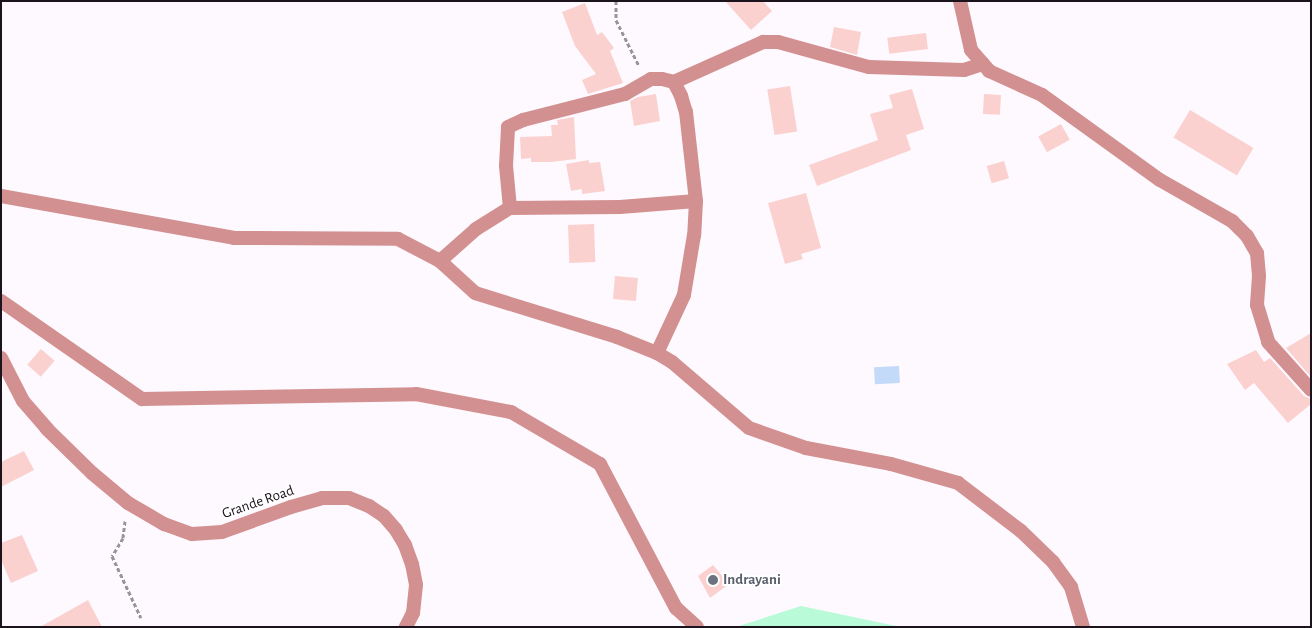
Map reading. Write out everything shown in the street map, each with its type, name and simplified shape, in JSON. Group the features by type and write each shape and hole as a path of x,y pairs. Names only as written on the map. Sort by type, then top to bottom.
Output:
{"street":[{"path":"960,1 972,50 986,67 1042,95 1160,180 1232,221 1248,236 1257,253 1259,276 1257,305 1268,342 1311,390"},
{"path":"510,208 506,166 508,127 524,120 625,94 651,79 674,82 763,42 778,42 869,68 964,70 986,67"},
{"path":"657,353 684,295 694,235 696,201 686,112 674,82"},
{"path":"1,196 234,238 398,239 440,261 475,293 617,337 657,353 672,362 749,428 806,448 891,464 958,482 1021,531 1053,562 1071,587 1083,627"},
{"path":"440,261 476,230 510,208 620,207 696,201"},
{"path":"1,301 142,399 416,394 511,412 600,464 676,608 697,627"},
{"name":"Grande Road","path":"1,358 23,401 47,429 92,473 128,503 164,524 192,534 222,532 291,506 322,498 349,498 370,506 384,516 396,530 405,545 412,564 416,585 413,613 406,627"}],"path":[{"path":"616,1 616,20 641,72 651,79"},
{"path":"128,503 123,538 112,556 140,618"},
{"path":"758,627 786,627"}],"green space":[{"path":"801,606 901,627 736,627"}],"water":[{"path":"899,366 900,383 875,384 874,367"}],"building":[{"path":"725,1 763,1 772,11 751,30"},
{"path":"585,3 597,35 602,32 614,48 610,51 623,83 588,94 582,80 596,74 575,46 562,12"},
{"path":"834,27 861,32 857,55 830,47"},
{"path":"926,33 928,49 889,54 887,38"},
{"path":"790,86 797,131 774,135 767,90"},
{"path":"912,89 924,129 906,135 911,150 817,186 809,165 878,140 870,114 893,108 889,95"},
{"path":"656,94 660,121 634,126 630,101 638,97"},
{"path":"984,94 1001,95 1000,115 983,114"},
{"path":"1190,110 1253,148 1237,176 1174,137"},
{"path":"574,117 576,159 531,162 531,158 521,159 520,137 552,136 551,125 558,125 557,120"},
{"path":"1061,124 1070,140 1047,152 1038,137"},
{"path":"589,160 589,163 600,162 605,191 582,194 582,189 571,191 566,164"},
{"path":"1004,161 1009,178 992,183 987,166"},
{"path":"806,193 821,248 801,254 803,259 785,264 768,203"},
{"path":"594,224 595,262 569,263 568,225"},
{"path":"615,276 638,278 636,301 613,299"},
{"path":"1311,333 1311,377 1286,348"},
{"path":"41,349 55,361 41,377 27,365"},
{"path":"1256,350 1264,362 1270,358 1304,396 1311,399 1311,404 1288,423 1254,383 1245,390 1227,364"},
{"path":"24,451 34,470 1,487 1,462"},
{"path":"22,535 38,571 11,583 1,560 1,543"},
{"name":"Indrayani","path":"713,565 729,584 710,598 698,576"},
{"path":"88,600 102,627 40,627"}],"place":[{"name":"Indrayani","path":"713,580"}]}
